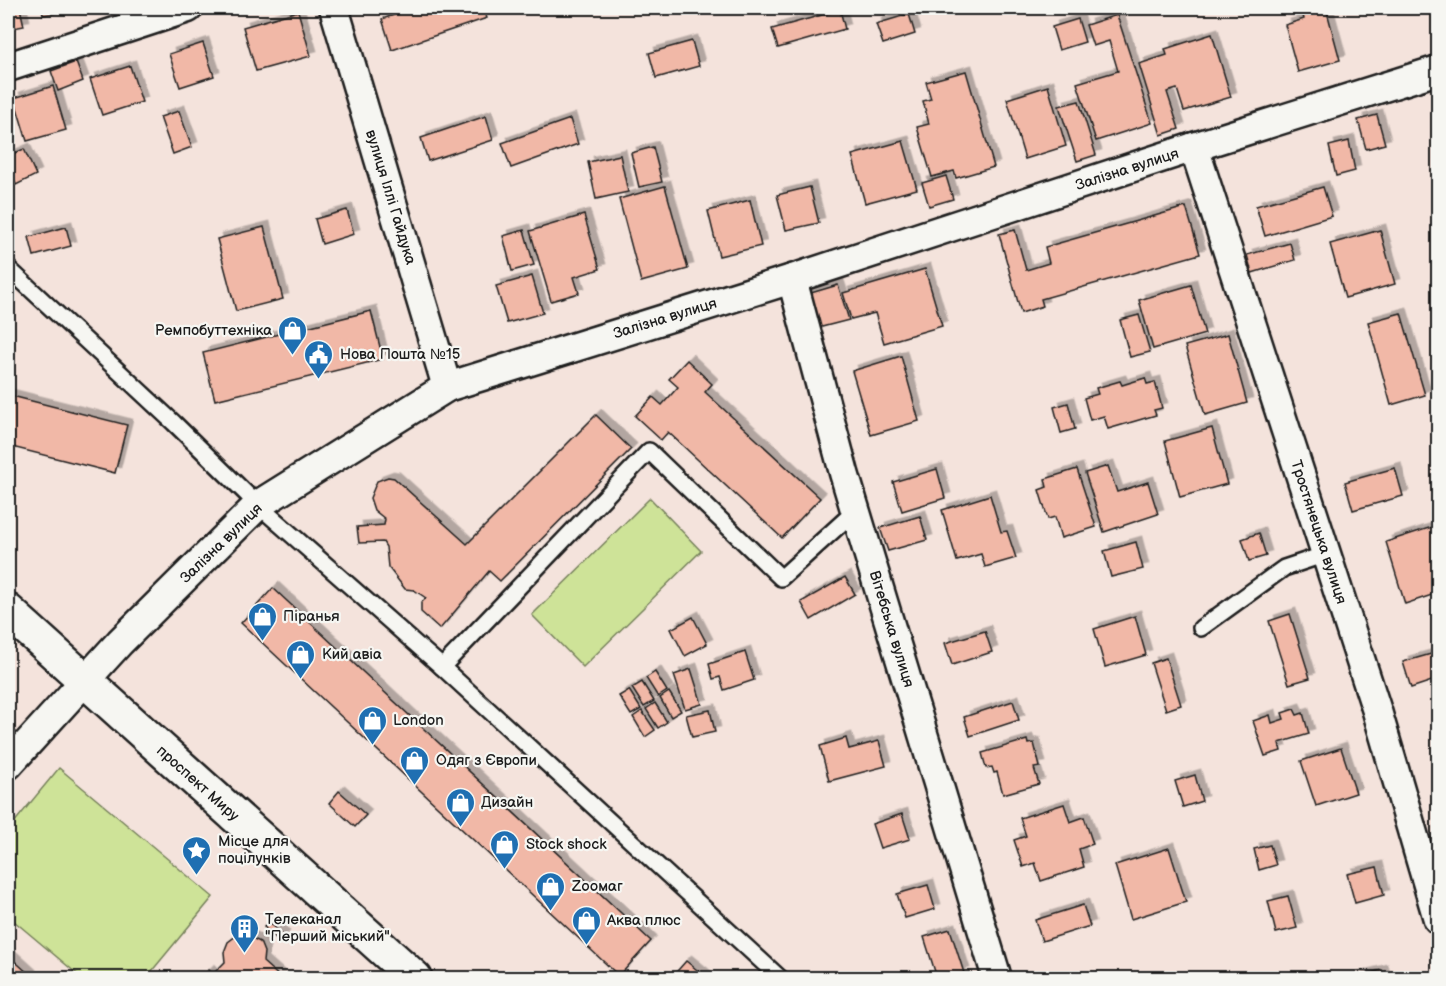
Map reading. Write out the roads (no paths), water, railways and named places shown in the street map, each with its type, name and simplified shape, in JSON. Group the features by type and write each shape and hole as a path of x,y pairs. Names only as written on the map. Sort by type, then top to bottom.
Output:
{"main road":[{"name":"проспект Миру","path":"8,611 415,978"}],"street":[{"path":"8,67 188,8"},
{"name":"вулиця Іллі Гайдука","path":"334,8 447,387"},
{"name":"Залізна вулиця","path":"8,765 84,680 258,505 447,387 792,279 1194,147 1438,70"},
{"name":"Тростянецька вулиця","path":"1194,147 1377,711 1438,919"},
{"name":"Вітебська вулиця","path":"792,279 844,474 997,978"}],"lane":[{"path":"8,268 258,505 442,667 780,978"},
{"path":"442,667 650,451 782,578 856,510"},
{"path":"1201,628 1284,568 1326,554"}],"place":[{"name":"Ремпобуттехніка","path":"293,356"},
{"name":"Нова Пошта №15","path":"319,380"},
{"name":"Піранья","path":"262,642"},
{"name":"Кий авіа","path":"301,680"},
{"name":"London","path":"372,746"},
{"name":"Одяг з Європи","path":"415,786"},
{"name":"Дизайн","path":"460,828"},
{"name":"Stock shock","path":"505,870"},
{"name":"Місце для поцілунків","path":"197,876"},
{"name":"Zooмаг","path":"551,912"},
{"name":"Аква плюс","path":"586,946"},
{"name":"Телеканал \"Перший мiський\"","path":"244,954"}]}
